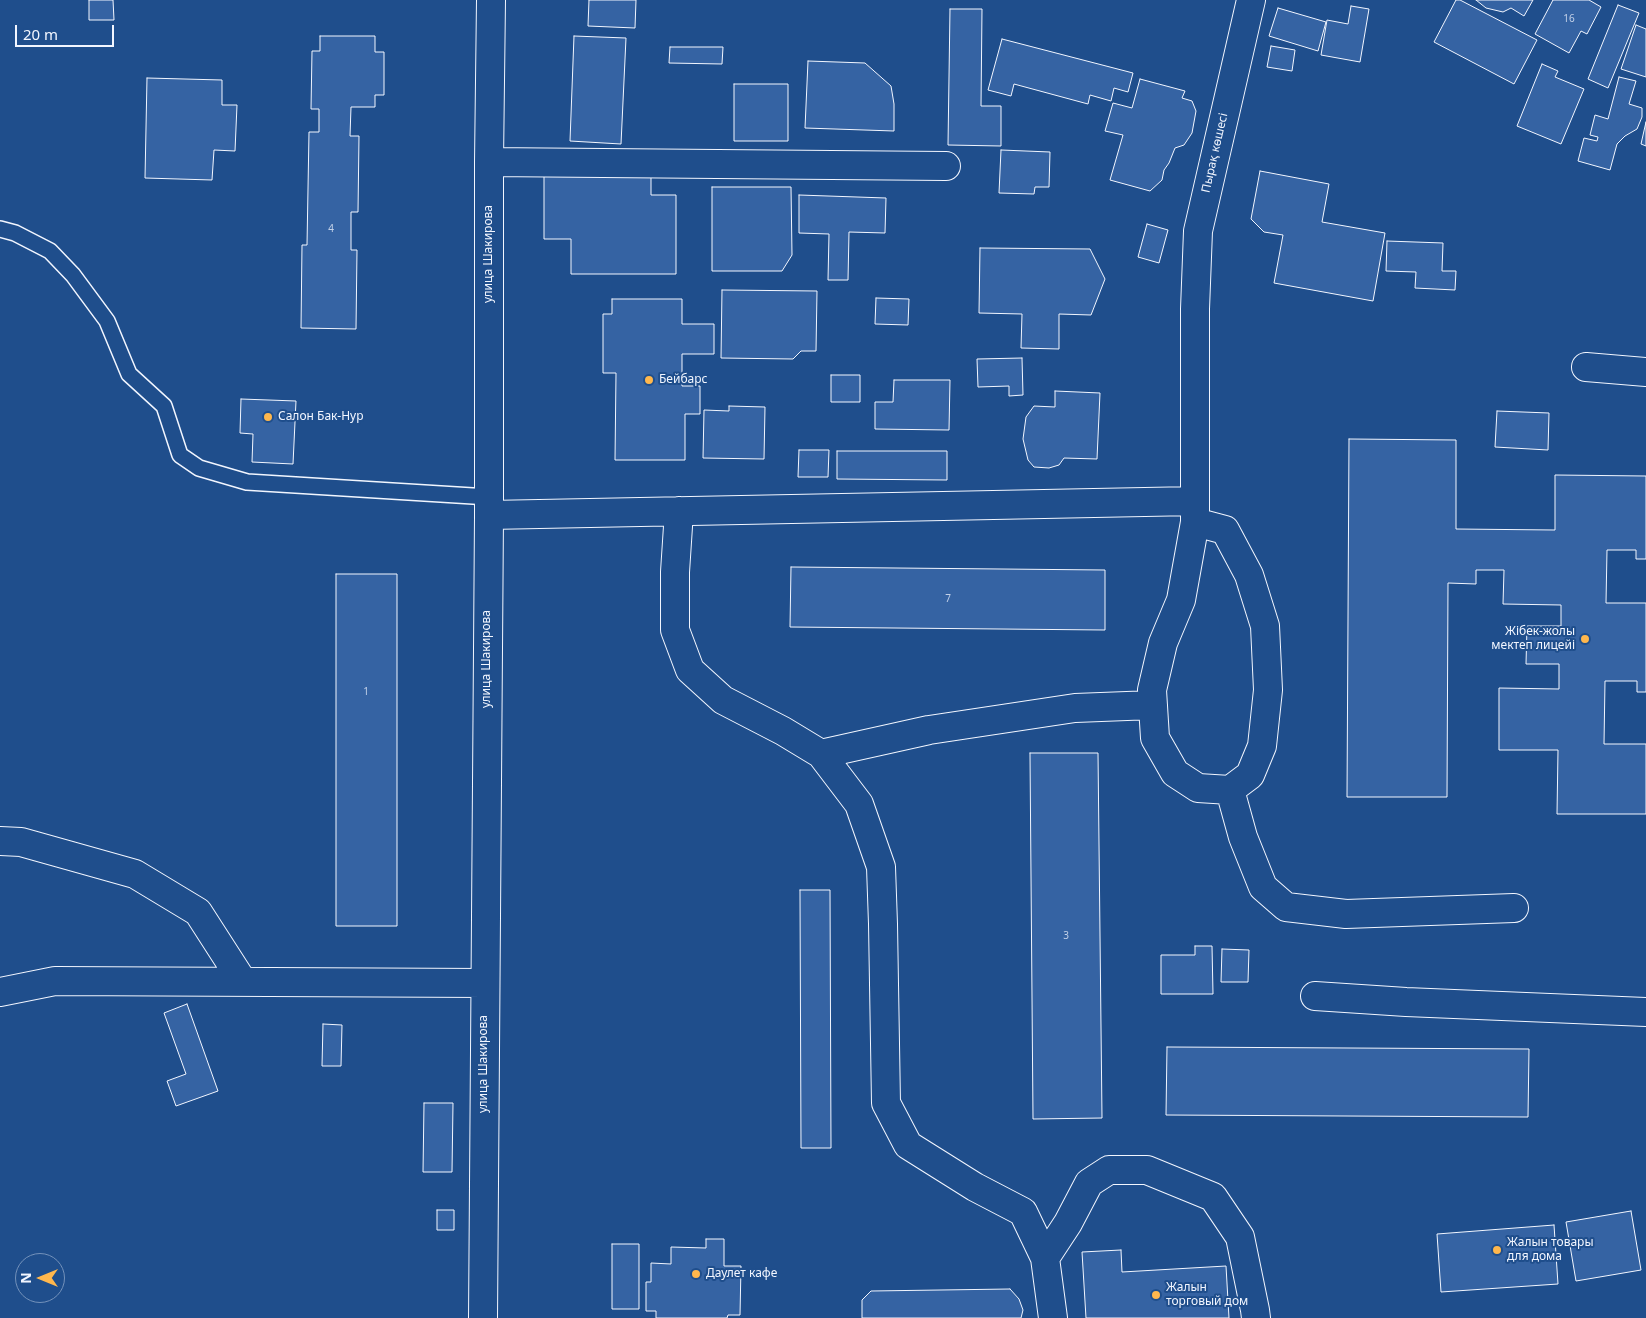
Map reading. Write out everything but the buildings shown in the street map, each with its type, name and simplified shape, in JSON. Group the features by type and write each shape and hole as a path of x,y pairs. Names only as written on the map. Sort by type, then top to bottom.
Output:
{"street":[{"name":"улица Шакирова","path":"483,1318 491,0"},
{"name":"Пырақ көшесі","path":"1230,790 1198,788 1175,773 1155,738 1152,690 1163,643 1181,600 1194,511 1194,309 1198,231 1251,0"},
{"path":"489,162 946,166"},
{"path":"1586,367 1646,372"},
{"path":"489,506 679,511 1194,511 1225,530 1249,575 1265,626 1268,690 1262,746 1250,775 1230,790 1243,837 1263,887 1286,907 1346,914 1514,908"},
{"path":"679,511 675,572 675,630 690,670 723,700 783,731 821,754 859,804 881,867 886,1103 908,1145 975,1187 1023,1212 1045,1258 1053,1318"},
{"path":"821,754 929,730 1065,710 1153,705"},
{"path":"0,841 21,842 135,874 198,912 243,982"},
{"path":"0,992 55,981 485,983"},
{"path":"1315,996 1406,1002 1646,1012"},
{"path":"1045,1258 1068,1223 1089,1183 1109,1170 1147,1170 1213,1197 1240,1237 1256,1318"}],"lane":[{"path":"0,229 50,250 73,275 107,321 129,374 164,406 180,455 199,468 247,482 489,506"}],"place":[{"name":"Бейбарс","path":"649,380"},
{"name":"Салон Бак-Нур","path":"268,417"},
{"name":"Жібек-жолы мектеп лицейі","path":"1585,639"},
{"name":"Жалын товары для дома","path":"1497,1250"},
{"name":"Даулет кафе","path":"696,1274"},
{"name":"Жалын торговый дом","path":"1156,1295"}]}
